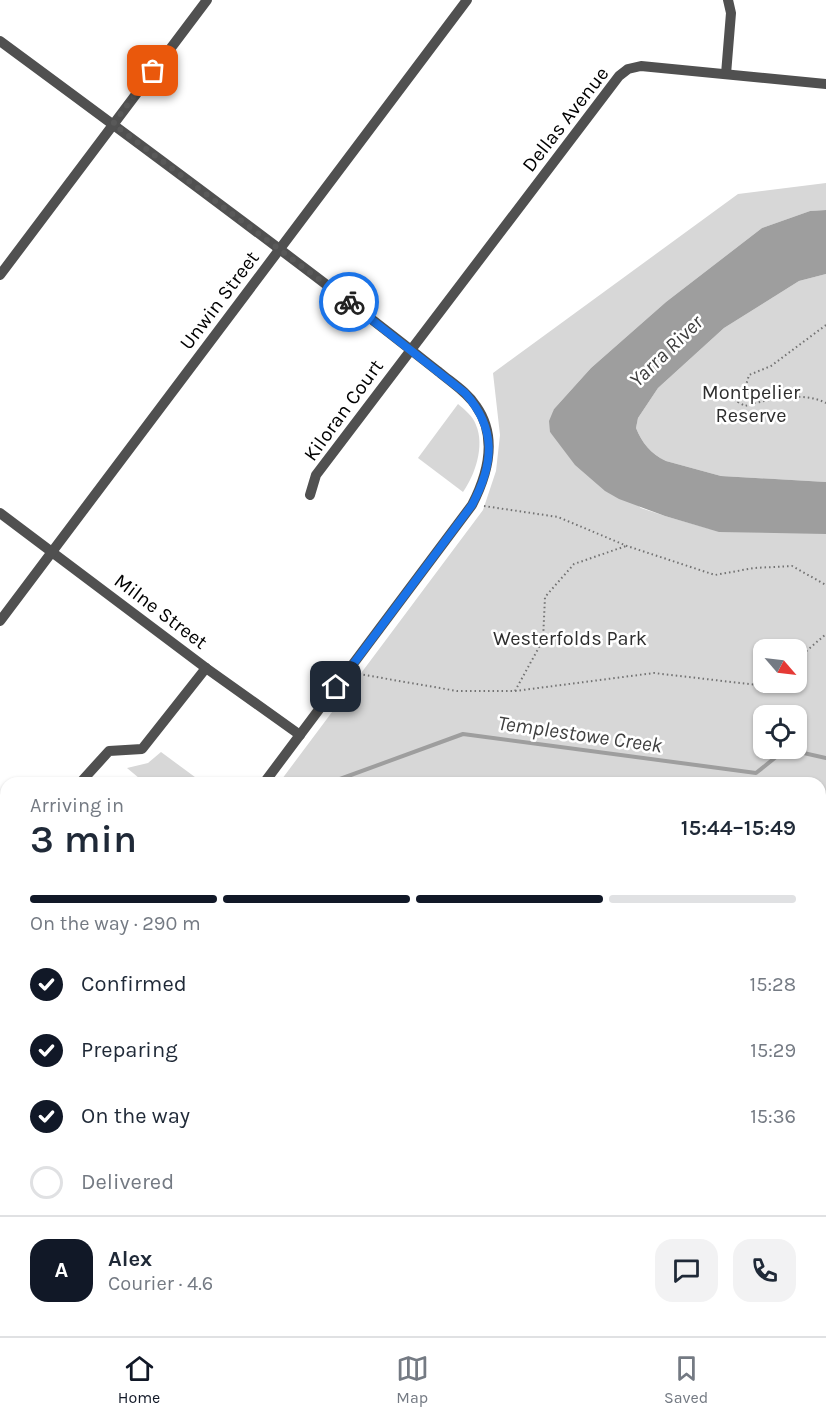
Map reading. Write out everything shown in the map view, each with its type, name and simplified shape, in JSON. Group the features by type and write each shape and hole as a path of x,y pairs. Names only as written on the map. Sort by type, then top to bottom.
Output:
{"street":[{"path":"0,275 207,0"},
{"name":"Unwin Street","path":"0,621 466,0"},
{"path":"726,74 731,13 728,0"},
{"path":"0,41 279,249 465,393 477,406 488,433 487,470 472,505 268,777"},
{"name":"Dellas Avenue","path":"411,350 619,76 628,69 641,66 826,84"},
{"name":"Kiloran Court","path":"310,495 316,475 411,350"},
{"name":"Milne Street","path":"0,513 206,668 300,735"},
{"path":"85,777 109,751 142,749 206,668"}],"path":[{"path":"826,325 771,366 749,375 738,402 745,406 766,400 794,398 819,399 826,403"},
{"path":"472,505 558,518 627,546 715,575 754,568 792,566 826,585"},
{"path":"514,691 543,640 544,597 574,564 627,546"},
{"path":"807,650 826,634"},
{"path":"348,672 457,691 514,691 654,673 753,684"}],"green space":[{"name":"Westerfolds Park","path":"826,183 826,210 810,211 762,228 666,302 591,368 554,409 550,432 641,508 710,529 826,526 826,777 283,777 483,510 496,471 500,435 493,373 738,194"},
{"name":"Montpelier Reserve","path":"826,274 826,482 721,476 666,461 651,451 636,428 638,418 658,388 724,328 799,281"},
{"path":"458,404 475,422 479,433 479,451 475,469 463,492 418,458"},
{"path":"161,752 195,777 138,777 127,768 148,763"}],"water":[{"name":"Yarra River","path":"826,210 826,274 799,281 724,328 658,388 638,418 636,428 648,448 666,461 721,476 826,482 826,534 719,532 619,499 605,491 575,465 550,432 549,421 554,409 591,368 666,302 762,228 810,211"}],"waterway":[{"name":"Templestowe Creek","path":"345,777 463,734 756,773 786,749 826,758"}],"way so far":[{"path":"153,71 113,124 349,302"}],"route":[{"path":"336,687 472,505 482,485 489,460 488,433 477,406 465,393 349,302"}]}
